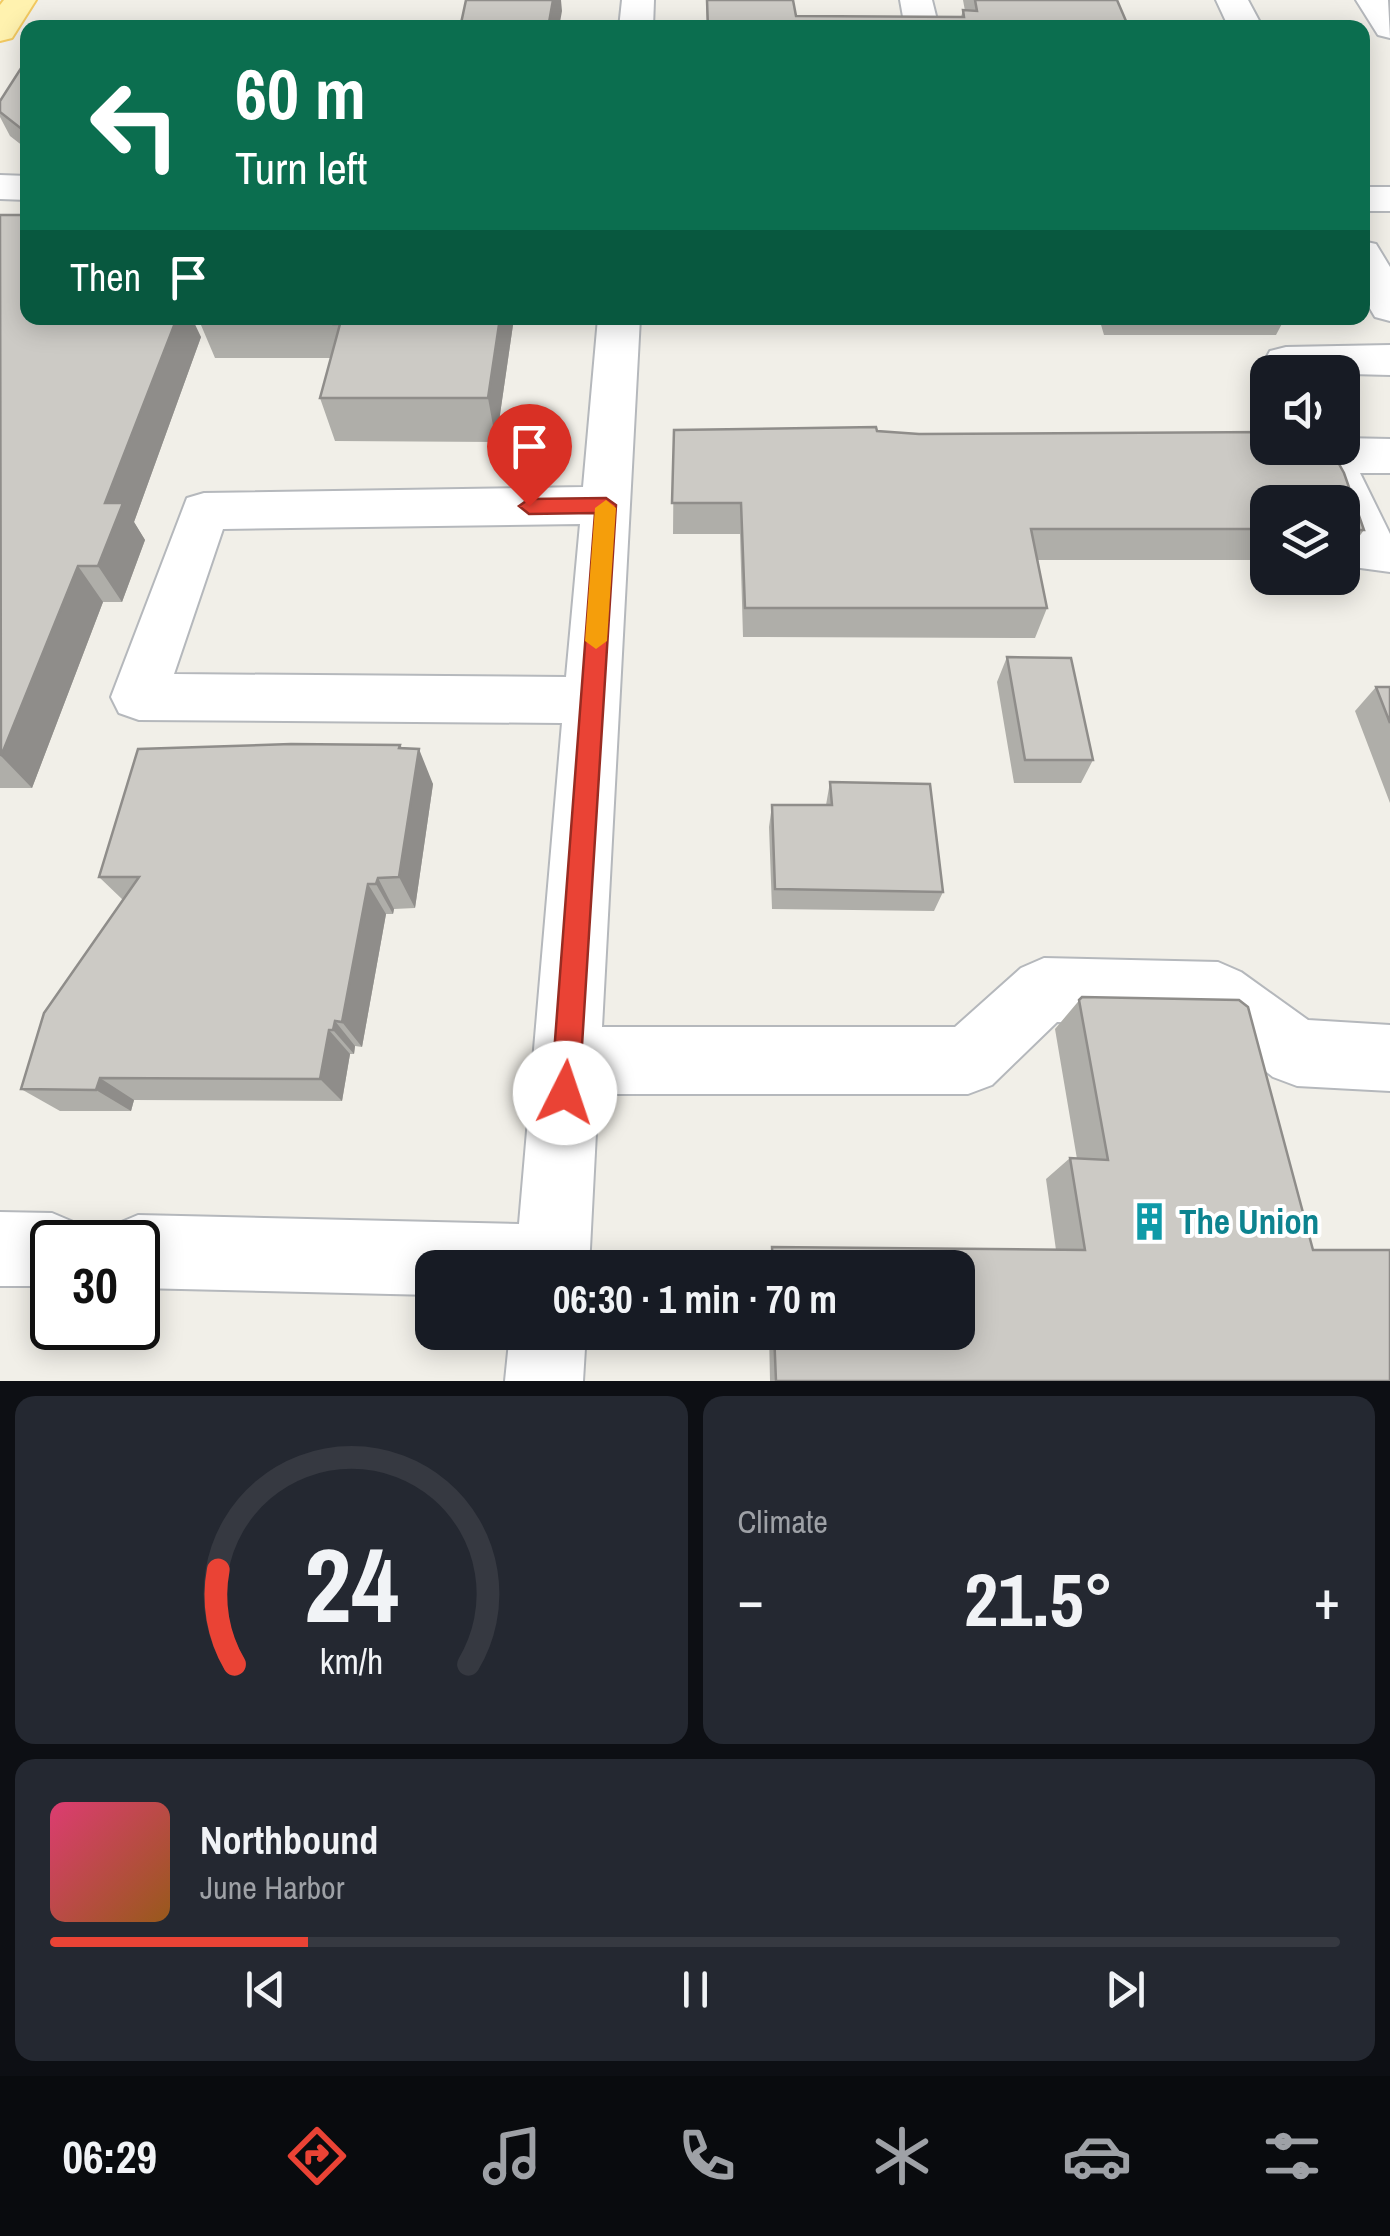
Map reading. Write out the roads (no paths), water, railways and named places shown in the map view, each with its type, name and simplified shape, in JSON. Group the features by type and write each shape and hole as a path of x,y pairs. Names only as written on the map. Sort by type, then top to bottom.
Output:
{"main road":[{"path":"0,31 20,0"}],"street":[{"path":"1372,0 1390,28"},
{"path":"1370,269 1390,307"},
{"path":"554,1250 619,325"},
{"path":"1360,361 1390,360"},
{"path":"1360,454 1390,456"},
{"path":"1333,465 1371,553 1390,553"},
{"path":"592,700 139,697 204,512 606,505"},
{"path":"567,1060 968,1061 1044,990 1218,994 1297,1053 1390,1058"},
{"path":"0,1249 30,1250"},
{"path":"160,1254 415,1275"},
{"path":"544,1381 546,1350"}],"place":[{"name":"The Union","path":"1149,1222"}]}
